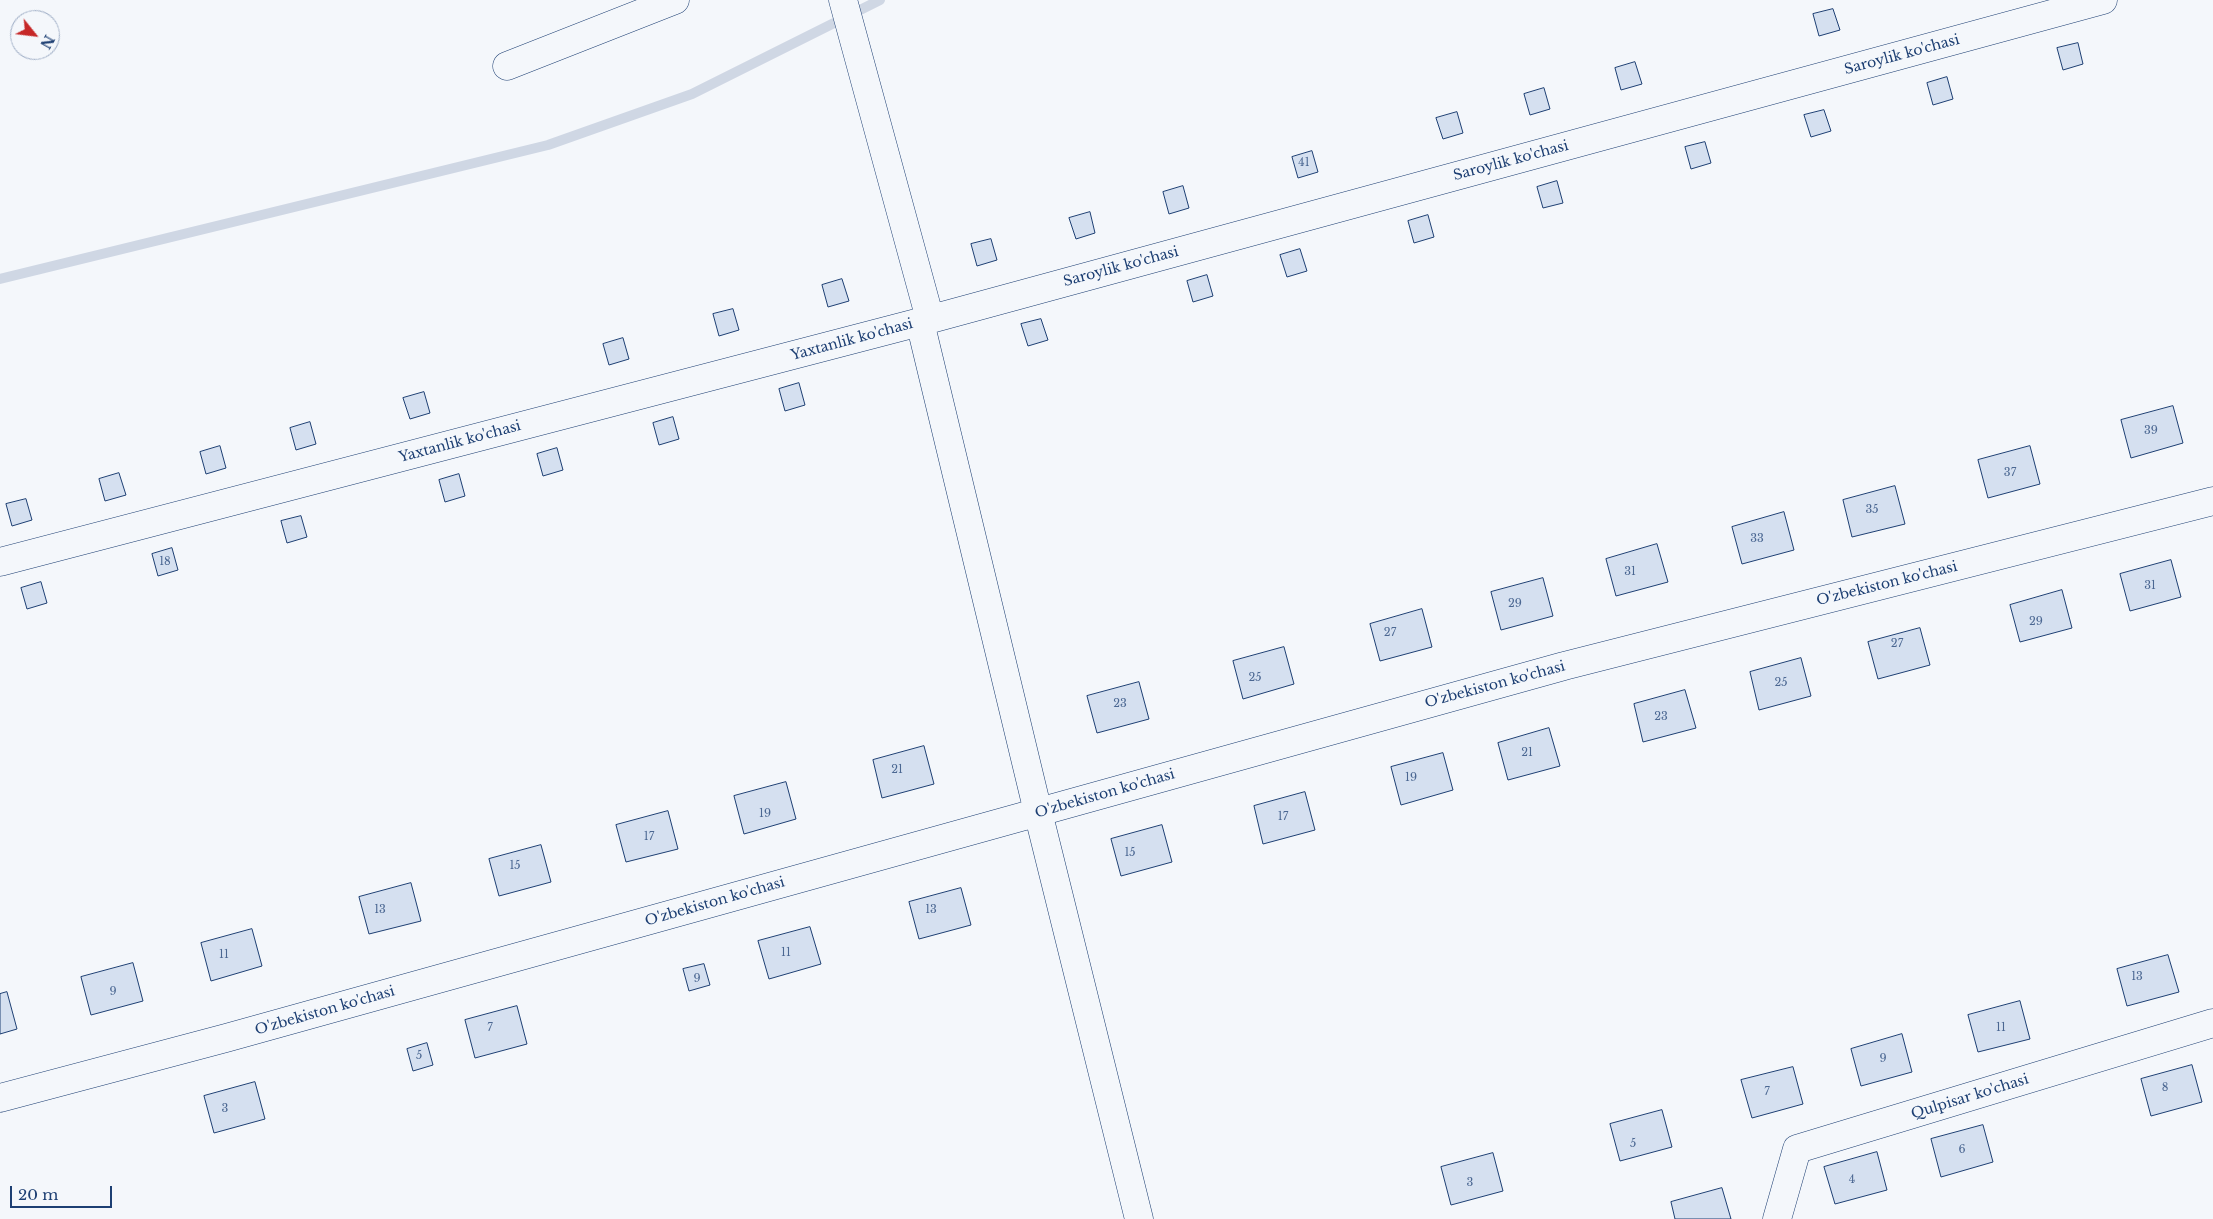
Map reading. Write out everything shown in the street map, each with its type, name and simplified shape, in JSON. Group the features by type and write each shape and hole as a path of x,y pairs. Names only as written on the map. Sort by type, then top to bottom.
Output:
{"street":[{"path":"507,66 675,0"},
{"path":"843,0 925,321 1038,812 1139,1219"},
{"name":"Saroylik ko'chasi","path":"925,321 2103,0"},
{"name":"Yaxtanlik ko'chasi","path":"0,562 925,321"},
{"name":"O'zbekiston ko'chasi","path":"0,1098 245,1033 1564,666 2213,501"},
{"name":"Qulpisar ko'chasi","path":"1777,1219 1797,1149 2213,1023"}],"building":[{"path":"1833,9 1840,30 1819,36 1813,14"},
{"path":"2078,43 2083,64 2063,70 2057,48"},
{"path":"1635,62 1642,84 1621,90 1615,68"},
{"path":"1947,77 1953,99 1933,105 1927,83"},
{"path":"1544,88 1550,109 1530,115 1524,94"},
{"path":"1824,110 1831,131 1811,137 1804,115"},
{"path":"1457,112 1463,133 1443,139 1436,118"},
{"path":"1705,142 1711,163 1691,169 1685,147"},
{"path":"1312,151 1318,172 1298,178 1292,157"},
{"path":"1557,181 1563,203 1543,208 1537,187"},
{"path":"1183,186 1189,208 1169,214 1163,192"},
{"path":"1090,212 1095,233 1076,239 1069,218"},
{"path":"1428,215 1434,237 1414,243 1408,221"},
{"path":"991,239 997,260 977,266 971,244"},
{"path":"1300,249 1307,271 1287,277 1280,255"},
{"path":"1207,275 1213,296 1193,302 1187,281"},
{"path":"842,279 849,301 828,307 822,285"},
{"path":"733,309 739,330 719,336 713,314"},
{"path":"1041,319 1048,340 1028,346 1021,324"},
{"path":"623,338 629,359 609,365 603,344"},
{"path":"799,383 805,405 785,411 779,389"},
{"path":"424,392 430,413 410,419 403,398"},
{"path":"2173,406 2183,443 2131,458 2121,420"},
{"path":"673,417 679,439 659,445 653,423"},
{"path":"310,422 316,444 296,450 290,428"},
{"path":"220,446 226,468 206,474 200,452"},
{"path":"2030,446 2040,484 1988,498 1978,460"},
{"path":"557,448 563,470 543,476 537,454"},
{"path":"119,473 126,495 105,501 99,479"},
{"path":"459,474 465,496 445,502 439,480"},
{"path":"1895,486 1905,524 1852,537 1843,500"},
{"path":"26,499 32,520 12,526 6,504"},
{"path":"1784,512 1794,550 1742,564 1732,527"},
{"path":"301,516 307,537 287,543 281,521"},
{"path":"1657,544 1668,582 1616,596 1606,559"},
{"path":"172,548 178,570 158,576 152,554"},
{"path":"2171,560 2181,597 2130,611 2120,574"},
{"path":"1543,578 1553,616 1501,630 1491,592"},
{"path":"41,582 47,603 27,609 21,588"},
{"path":"2062,590 2072,628 2020,642 2010,605"},
{"path":"1422,609 1432,647 1380,661 1370,624"},
{"path":"1920,628 1930,665 1878,679 1868,642"},
{"path":"1284,647 1294,684 1243,699 1233,661"},
{"path":"1801,658 1811,696 1759,710 1750,672"},
{"path":"1139,682 1149,719 1097,733 1087,696"},
{"path":"1685,690 1696,728 1643,742 1634,704"},
{"path":"1549,728 1560,766 1508,780 1498,743"},
{"path":"924,746 934,784 882,798 873,760"},
{"path":"1443,753 1453,790 1401,805 1391,767"},
{"path":"786,782 796,819 744,834 734,796"},
{"path":"1305,792 1315,830 1263,844 1254,806"},
{"path":"668,811 678,849 626,862 616,825"},
{"path":"1162,825 1172,862 1121,876 1111,839"},
{"path":"541,845 551,882 499,896 489,859"},
{"path":"411,883 421,921 369,934 359,897"},
{"path":"961,888 971,925 919,939 909,902"},
{"path":"810,927 821,964 769,979 758,941"},
{"path":"252,929 262,966 211,981 201,943"},
{"path":"2168,955 2179,992 2127,1006 2117,969"},
{"path":"133,963 143,1001 91,1015 81,977"},
{"path":"704,964 710,985 689,991 683,969"},
{"path":"7,992 17,1029 0,1034 0,994"},
{"path":"2020,1001 2030,1039 1978,1052 1968,1015"},
{"path":"517,1006 527,1044 475,1058 465,1020"},
{"path":"1902,1034 1912,1072 1861,1086 1851,1049"},
{"path":"427,1043 433,1065 413,1071 407,1049"},
{"path":"2192,1065 2202,1102 2151,1116 2141,1079"},
{"path":"1793,1067 1803,1104 1752,1118 1741,1080"},
{"path":"255,1082 265,1119 214,1133 204,1096"},
{"path":"1662,1110 1672,1147 1620,1161 1610,1124"},
{"path":"1983,1125 1993,1162 1941,1177 1931,1139"},
{"path":"1877,1152 1887,1190 1835,1204 1824,1167"},
{"path":"1493,1153 1503,1191 1451,1205 1441,1167"},
{"path":"1722,1188 1731,1219 1675,1219 1671,1202"}],"waterway":[{"path":"0,279 548,145 692,94 880,0"}]}
